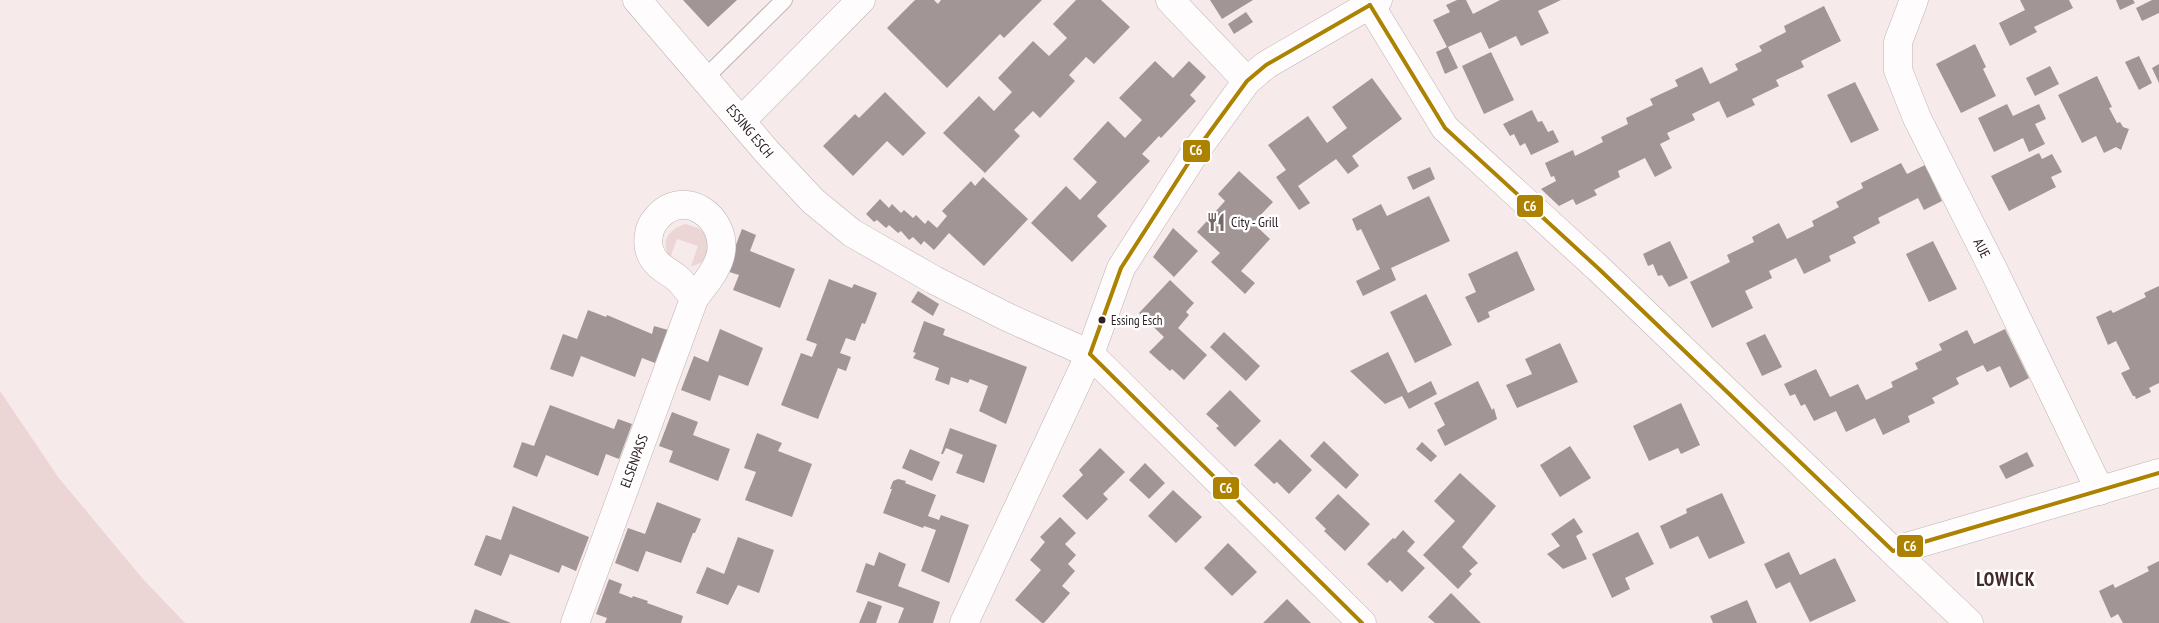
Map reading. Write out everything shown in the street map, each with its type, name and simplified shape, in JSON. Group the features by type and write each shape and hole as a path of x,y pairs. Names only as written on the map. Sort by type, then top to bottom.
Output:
{"street":[{"name":"ESSING ESCH","path":"637,0 768,153 812,201 852,233 934,280 1007,317 1090,354"},
{"path":"741,121 860,0"},
{"path":"1170,0 1247,81"},
{"name":"AUE","path":"1914,0 1898,42 1898,70 1917,118 1996,275 2100,490"},
{"path":"964,623 1090,354 1121,268 1198,148 1247,81 1266,65 1371,2 1444,128 1598,269 1969,623"},
{"name":"ELSENPASS","path":"575,623 694,299"},
{"path":"1090,354 1362,623"},
{"path":"1893,551 2159,473"}],"lane":[{"path":"705,78 784,0"}],"shaded area":[{"path":"685,224 701,230 708,241 709,247 707,257 698,264 691,266 698,246 677,239 670,258 666,246 667,237 670,233"},
{"path":"0,391 58,477 142,578 185,623 0,623"}],"building":[{"path":"683,0 737,0 708,27"},
{"path":"915,0 934,0 938,4 941,0 1042,0 1004,38 1000,34 947,88 887,28"},
{"path":"1076,0 1101,0 1130,27 1094,64 1086,57 1069,75 1075,81 1040,118 1033,111 1014,130 1020,136 985,173 943,133 979,96 994,111 1012,92 998,78 1033,41 1049,56 1067,38 1053,24"},
{"path":"1210,0 1253,0 1222,19"},
{"path":"1457,0 1466,0 1473,14 1500,0 1561,0 1538,11 1549,33 1521,46 1516,36 1489,49 1481,32 1448,47 1458,68 1445,74 1436,52 1447,47 1433,20 1450,12 1446,5"},
{"path":"2020,0 2069,0 2073,8 2034,27 2037,32 2010,46 1999,23 2025,10"},
{"path":"2116,0 2133,0 2135,3 2120,10"},
{"path":"2152,0 2159,0 2159,13 2142,21 2136,8"},
{"path":"1824,6 1841,41 1801,61 1804,67 1776,80 1779,86 1752,99 1755,105 1727,118 1719,101 1692,114 1695,120 1667,133 1670,139 1660,144 1672,168 1655,177 1645,158 1618,171 1620,177 1594,190 1597,195 1576,205 1573,199 1559,206 1541,189 1556,181 1554,176 1551,177 1545,163 1573,150 1575,156 1603,142 1601,137 1628,124 1626,118 1653,105 1650,99 1678,86 1675,80 1702,67 1710,84 1738,70 1735,64 1762,51 1759,46 1786,32 1784,26"},
{"path":"1246,12 1253,22 1234,34 1228,24"},
{"path":"1975,44 1986,67 1983,69 1996,96 1961,113 1936,64"},
{"path":"1491,52 1514,100 1484,114 1462,66"},
{"path":"2139,56 2152,83 2139,90 2125,62"},
{"path":"1155,61 1173,78 1189,61 1206,77 1190,95 1196,101 1161,138 1159,136 1142,154 1150,161 1097,216 1107,226 1072,262 1031,223 1066,186 1080,200 1097,182 1073,159 1108,121 1125,138 1142,120 1119,98"},
{"path":"2159,64 2159,83 2152,68"},
{"path":"2050,66 2059,84 2035,96 2026,78"},
{"path":"2097,76 2112,107 2109,108 2117,123 2120,122 2123,127 2129,129 2121,150 2116,147 2104,153 2096,136 2082,143 2058,95"},
{"path":"1372,78 1402,119 1352,156 1359,166 1348,174 1336,159 1298,186 1310,203 1299,210 1276,177 1286,170 1268,145 1308,116 1327,143 1347,128 1332,107"},
{"path":"1855,82 1879,130 1851,143 1827,95"},
{"path":"885,92 926,133 903,156 887,141 853,176 823,146 855,114 859,118"},
{"path":"2007,104 2013,116 2039,104 2046,119 2035,124 2045,144 2029,152 2023,138 1994,152 1978,118"},
{"path":"1532,110 1538,122 1542,121 1548,132 1553,130 1559,142 1531,155 1525,143 1520,146 1514,134 1510,136 1503,124"},
{"path":"2039,153 2042,159 2052,154 2062,172 2051,177 2056,187 2009,211 1991,176"},
{"path":"1901,163 1907,174 1925,165 1942,201 1924,210 1918,198 1878,218 1880,223 1853,237 1856,243 1829,256 1831,261 1804,274 1796,258 1769,271 1772,278 1745,291 1753,308 1712,328 1690,282 1730,262 1727,255 1754,242 1752,237 1779,223 1787,239 1814,226 1812,221 1839,207 1836,202 1863,188 1861,183"},
{"path":"1430,167 1435,179 1413,190 1407,177"},
{"path":"1239,171 1273,202 1253,223 1270,239 1241,271 1255,283 1245,294 1211,262 1220,253 1197,232 1225,201 1218,194"},
{"path":"983,177 1028,219 984,266 949,233 934,250 924,241 921,245 913,237 909,240 901,231 898,233 889,225 886,228 877,220 874,222 866,214 880,199 889,208 892,204 901,213 904,210 913,218 916,215 925,224 928,220 937,228 947,216 942,211 971,181 975,186"},
{"path":"1429,196 1450,241 1391,268 1396,280 1363,296 1356,281 1380,269 1361,229 1357,231 1352,219 1381,204 1387,216"},
{"path":"1173,228 1198,251 1174,277 1153,257"},
{"path":"742,229 756,235 750,251 795,269 780,308 733,290 739,275 726,271"},
{"path":"1670,241 1688,278 1669,287 1662,275 1658,276 1653,264 1648,266 1643,254"},
{"path":"1933,241 1957,289 1929,302 1906,254"},
{"path":"1517,251 1535,290 1488,312 1490,317 1478,323 1465,297 1476,292 1468,274"},
{"path":"829,279 852,288 854,284 877,293 865,324 862,323 855,341 846,338 840,353 851,357 846,371 838,368 818,419 781,405 801,353 812,357 817,344 806,340"},
{"path":"1170,280 1194,303 1186,312 1189,315 1178,328 1207,355 1184,380 1172,369 1170,371 1149,352 1164,337 1139,313"},
{"path":"2159,286 2159,383 2149,388 2151,392 2136,399 2121,373 2130,369 2116,341 2108,345 2096,317 2111,310 2113,313 2146,297 2144,293"},
{"path":"918,291 939,304 933,316 911,302"},
{"path":"1426,294 1452,345 1415,363 1390,312"},
{"path":"588,310 606,317 607,315 652,334 654,326 668,330 655,363 642,358 635,377 581,356 573,377 550,369 563,334 577,339"},
{"path":"924,321 945,329 943,335 1027,367 1006,424 979,411 988,386 970,379 968,383 951,377 949,385 935,380 939,368 913,358 916,353 913,352"},
{"path":"720,329 763,348 748,386 719,375 710,401 681,390 694,356 708,362"},
{"path":"2005,329 2029,378 2010,388 2000,366 1987,372 1983,365 1956,378 1959,384 1932,398 1935,403 1908,416 1910,422 1883,435 1875,418 1846,432 1836,411 1814,421 1805,404 1801,406 1795,394 1790,396 1784,384 1816,369 1830,397 1858,384 1866,400 1893,387 1891,382 1918,369 1915,363 1942,350 1939,344 1967,330 1974,344"},
{"path":"1224,332 1260,366 1246,381 1210,347"},
{"path":"1765,334 1782,367 1762,376 1746,343"},
{"path":"1560,343 1578,382 1517,408 1506,385 1532,374 1525,359"},
{"path":"1388,352 1408,393 1431,381 1437,394 1409,409 1402,396 1385,404 1350,371"},
{"path":"1478,381 1492,410 1494,408 1497,419 1445,446 1437,430 1445,425 1434,403"},
{"path":"1230,390 1261,421 1235,447 1216,428 1219,426 1206,414"},
{"path":"1681,403 1700,445 1681,454 1678,448 1649,461 1633,426"},
{"path":"550,405 614,429 618,419 632,424 619,459 606,454 598,476 546,455 537,477 513,467 522,442 534,446"},
{"path":"672,412 698,422 693,435 730,449 718,481 669,462 673,451 659,446"},
{"path":"950,428 997,445 984,483 956,473 963,455 946,448 943,454 941,454"},
{"path":"757,433 782,443 778,451 812,464 792,517 745,500 756,472 744,468"},
{"path":"1280,439 1312,470 1289,494 1277,482 1274,484 1254,465"},
{"path":"1324,441 1359,475 1346,489 1310,456"},
{"path":"1422,442 1437,456 1431,462 1416,449"},
{"path":"1570,446 1591,478 1560,497 1540,465"},
{"path":"1100,448 1125,472 1103,494 1108,499 1087,520 1062,496 1083,475 1079,470"},
{"path":"910,449 940,462 932,481 902,468"},
{"path":"2027,452 2034,466 2006,479 1999,466"},
{"path":"1145,463 1165,483 1149,499 1129,480"},
{"path":"1460,473 1496,506 1462,547 1478,563 1469,571 1472,574 1458,589 1423,555 1455,521 1434,501"},
{"path":"898,479 936,495 928,516 939,520 941,515 969,525 949,583 921,571 936,530 924,526 923,528 883,513 893,481"},
{"path":"1173,490 1202,517 1176,543 1148,516"},
{"path":"1722,493 1745,543 1709,559 1698,536 1670,549 1660,526 1687,513 1686,509"},
{"path":"1338,494 1370,524 1345,551 1324,531 1326,529 1315,518"},
{"path":"657,502 701,519 681,563 646,551 638,572 615,563 628,528 645,534"},
{"path":"513,506 589,537 576,571 562,565 559,573 510,554 501,576 474,565 486,535 501,540"},
{"path":"1060,517 1076,533 1065,544 1076,555 1068,564 1075,571 1062,586 1070,593 1042,623 1015,600 1041,570 1030,560 1045,542 1040,537"},
{"path":"1574,518 1583,532 1576,536 1587,559 1563,569 1547,554 1560,546 1551,534"},
{"path":"1403,530 1415,542 1407,551 1425,568 1402,592 1390,580 1387,583 1367,564"},
{"path":"1638,532 1654,564 1625,578 1630,589 1612,598 1592,554"},
{"path":"738,537 774,550 759,593 738,585 728,605 696,593 707,567 724,574"},
{"path":"1228,543 1257,572 1232,596 1204,568"},
{"path":"879,552 906,564 898,586 940,602 933,623 898,623 904,608 856,592 866,563 874,566"},
{"path":"1789,552 1800,575 1835,558 1856,601 1810,622 1790,582 1776,589 1764,564"},
{"path":"2159,561 2159,623 2123,623 2118,614 2111,618 2099,591 2113,584 2115,588 2149,571 2147,567"},
{"path":"609,579 622,584 619,593 648,601 647,603 683,616 681,623 605,623 607,618 596,614"},
{"path":"1451,593 1481,623 1435,623 1428,617"},
{"path":"1287,599 1311,623 1263,623"},
{"path":"1747,600 1757,623 1713,623 1710,616"},
{"path":"868,601 882,606 876,623 859,623"},
{"path":"475,609 511,623 470,623"}],"transit line":[{"name":"C6","path":"1370,5 1445,128 1599,269 1893,551 2159,473"},
{"name":"C6","path":"1090,354 1121,268 1198,148 1247,81 1266,65 1370,5"},
{"name":"C6","path":"1090,354 1362,623"}],"place":[{"name":"City - Grill","path":"1216,222"},
{"name":"Essing Esch","path":"1102,320"}],"district":[{"name":"LOWICK","path":"2006,579"}]}
